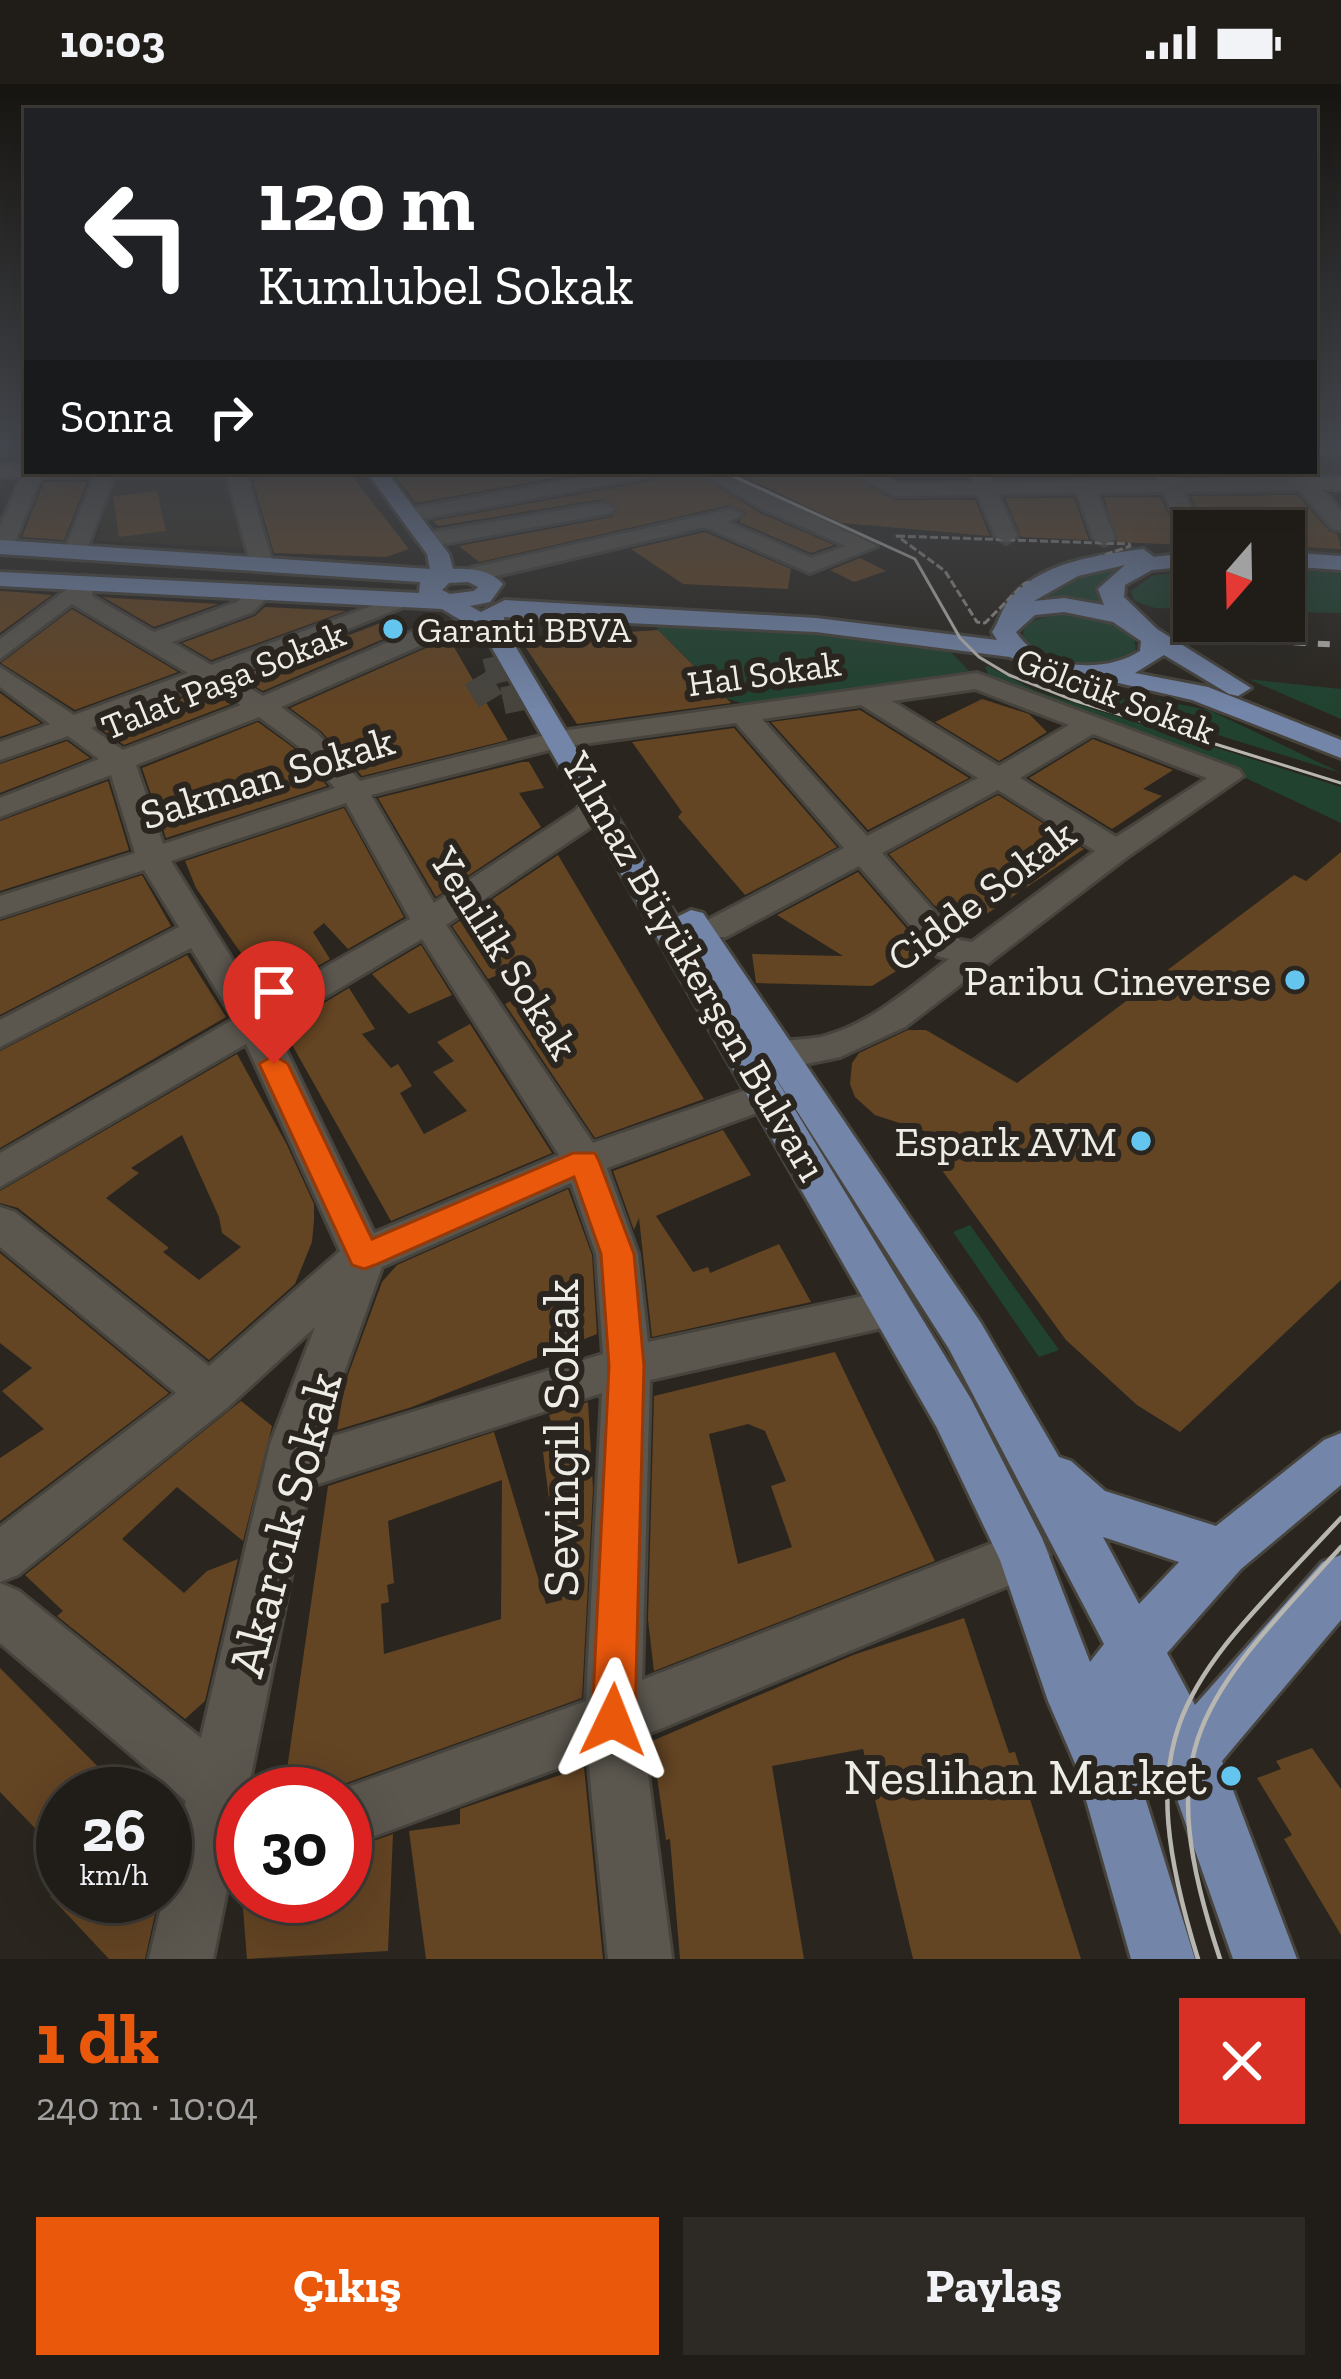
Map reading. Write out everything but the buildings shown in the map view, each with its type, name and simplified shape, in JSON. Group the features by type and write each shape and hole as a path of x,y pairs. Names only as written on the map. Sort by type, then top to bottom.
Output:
{"main road":[{"path":"426,536 561,739"},
{"path":"1,547 261,561 468,594 847,627 1015,650 1045,664 1199,693 1341,750"},
{"path":"1015,650 1005,636 1007,624 1027,594 1069,573 1118,559 1173,557"},
{"path":"1173,560 1115,580 1110,597 1143,629 1202,670 1341,732"},
{"path":"1305,560 1341,563"},
{"path":"0,579 404,602 468,594"},
{"path":"1007,624 1026,612 1057,606 1105,611 1143,629 1154,650 1144,662 1085,672"},
{"name":"Yılmaz Büyükerşen Bulvarı","path":"561,739 562,751 594,806 954,1414 1024,1556 1094,1730 1163,1959"},
{"name":"Yılmaz Büyükerşen Bulvarı","path":"561,739 582,750 775,1053 965,1336 1190,1754 1265,1959"},
{"path":"1341,1455 1223,1552 1136,1647 1108,1683 1094,1730 1190,1754 1341,1580"},
{"path":"1034,1458 1089,1509 1223,1552"}],"street":[{"path":"75,551 81,536"},
{"path":"254,536 261,561"},
{"path":"468,594 562,536"},
{"path":"468,594 641,536"},
{"path":"741,536 810,566 866,545 848,536"},
{"path":"0,652 82,585"},
{"name":"Yenilik Sokak","path":"82,585 80,599 213,675 308,740 354,791 428,922 584,1161"},
{"path":"153,641 245,607 260,594"},
{"name":"Talat Paşa Sokak","path":"0,808 262,706 432,632 468,594"},
{"path":"0,752 404,602"},
{"path":"0,675 121,762 151,855 256,1026 364,1256"},
{"name":"Hal Sokak","path":"561,739 977,680"},
{"name":"Gölcük Sokak","path":"977,680 1229,776"},
{"path":"865,695 1116,850"},
{"path":"740,711 949,949 995,946"},
{"path":"714,930 998,779 1091,724"},
{"name":"Sakman Sokak","path":"2,903 354,791 561,739"},
{"name":"Cidde Sokak","path":"775,1053 791,1055 840,1045 892,1019 995,946 1116,850 1229,776"},
{"path":"0,1172 428,922 587,817 594,806"},
{"path":"0,1035 195,932"},
{"path":"0,1558 210,1394 364,1256 584,1161 768,1095"},
{"name":"Sevingil Sokak","path":"584,1161 617,1254 627,1366 613,1720 640,1959"},
{"path":"0,1222 210,1394"},
{"name":"Akarcık Sokak","path":"224,1767 294,1444 364,1256"},
{"path":"289,1472 627,1366 891,1308"},
{"path":"372,1807 613,1720 1024,1556"},
{"path":"0,1609 216,1788"},
{"name":"Akarcık Sokak","path":"181,1959 216,1877"}],"path":[{"path":"897,536 946,538 1130,545 1024,584 985,623 976,622 947,568 897,536"}],"shaded area":[{"path":"98,536 245,536 247,544 244,548 97,541"},
{"path":"1305,536 1341,536 1341,553 1305,551"}],"green space":[{"path":"1125,564 1132,568 1108,606 1036,600 1067,583"},
{"path":"1305,569 1341,571 1341,613 1305,612"},
{"path":"1173,572 1173,608 1134,601 1131,591 1152,576"},
{"path":"1061,613 1108,620 1134,636 1136,651 1109,664 1078,665 1047,657 1022,641 1025,623"},
{"path":"656,621 829,631 946,647 969,671 745,704 728,699 658,630"},
{"path":"988,666 1036,691 1341,787 1341,823 1231,771 990,678"},
{"path":"1040,678 1209,710 1341,773 1044,681"},
{"path":"1248,679 1341,689 1341,719"},
{"path":"970,1225 1059,1350 1039,1357 953,1232"}],"tunnel":[{"path":"512,666 475,675 492,703 531,695"}],"tram line":[{"path":"863,536 915,559 960,638 979,657 1009,675 1076,701 1341,783"},
{"path":"1198,1959 1177,1879 1168,1814 1170,1760 1184,1712 1208,1668 1243,1624 1341,1518"},
{"path":"1220,1959 1199,1886 1189,1826 1190,1775 1201,1731 1222,1689 1252,1647 1341,1547"}],"railway":[{"path":"1290,642 1341,645"}],"place":[{"name":"Garanti BBVA","path":"393,629"},
{"name":"Paribu Cineverse","path":"1295,980"},
{"name":"Espark AVM","path":"1141,1141"},
{"name":"Neslihan Market","path":"1231,1776"}],"route":[{"path":"274,1064 364,1256 584,1161 617,1254 627,1366 613,1720"}]}
